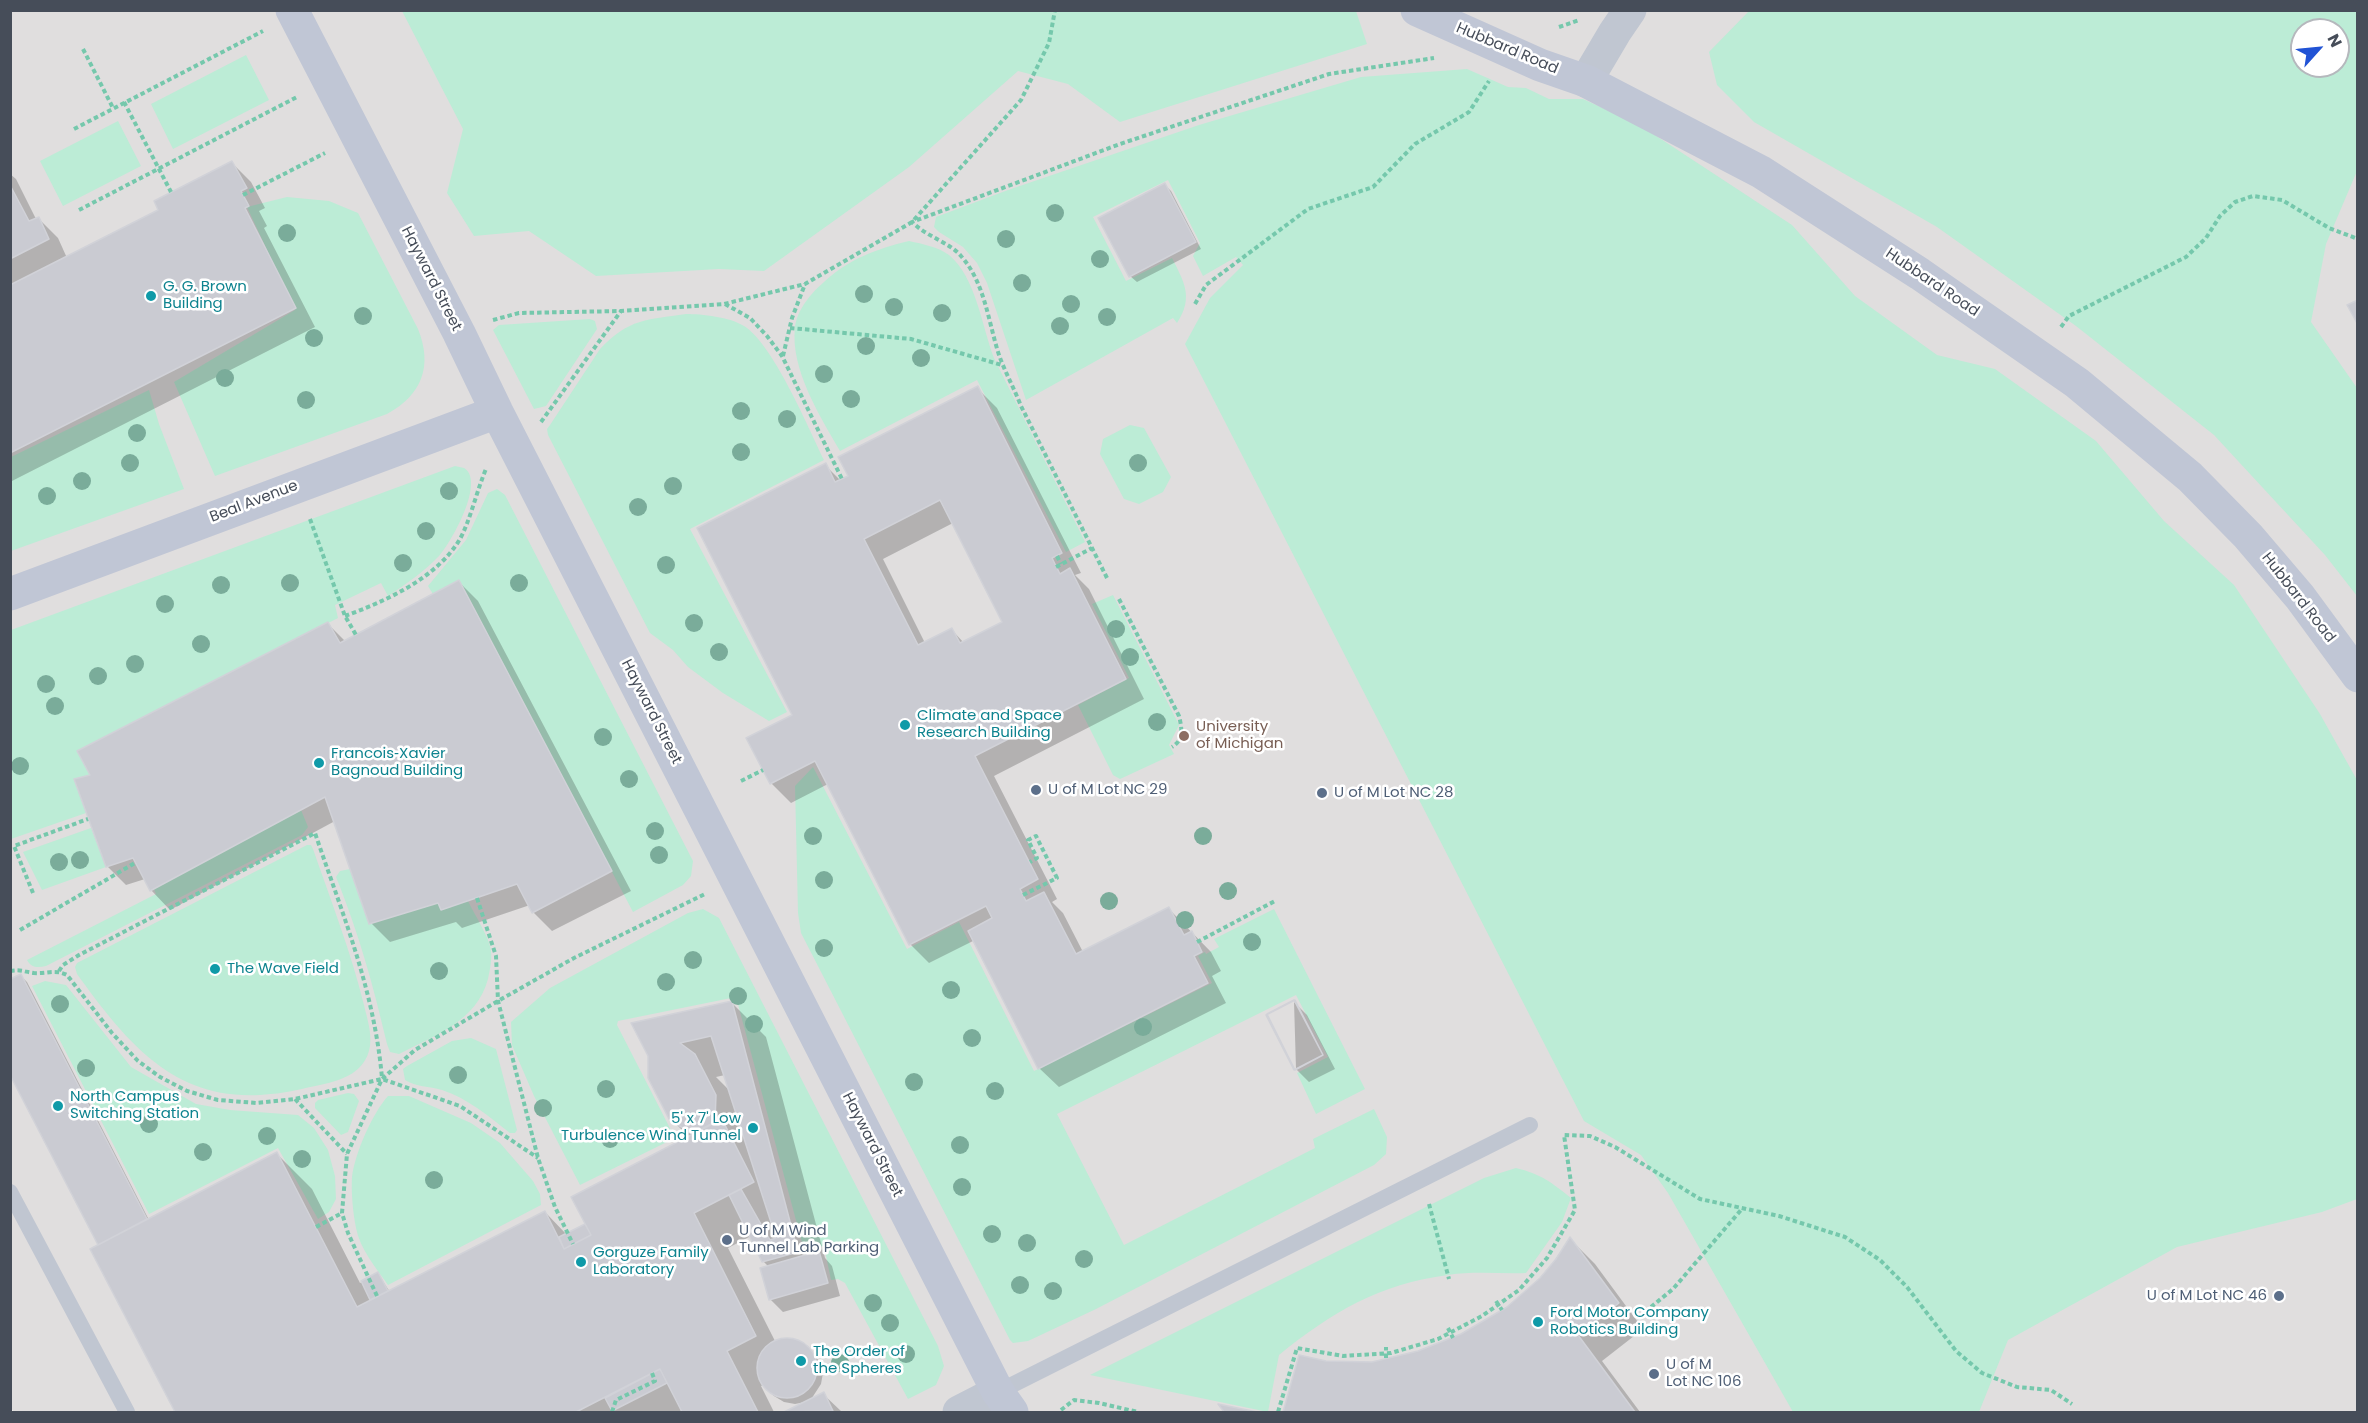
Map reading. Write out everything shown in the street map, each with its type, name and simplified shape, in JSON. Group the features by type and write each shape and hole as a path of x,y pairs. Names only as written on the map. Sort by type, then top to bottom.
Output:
{"street":[{"name":"Hubbard Road","path":"1417,10 1540,65 1586,81 1761,172 1920,274 2077,383 2190,477 2248,536 2300,597 2358,676"},
{"path":"1586,81 1630,10"},
{"name":"Hayward Street","path":"282,19 459,333 497,412 1005,1402"},
{"name":"Beal Avenue","path":"10,594 497,412"},
{"path":"959,1413 1005,1402"}],"lane":[{"path":"1005,1402 1530,1125"},
{"path":"10,1192 127,1413"}],"path":[{"path":"912,222 1021,99 1049,42 1055,10"},
{"path":"1559,27 1578,22 1582,16"},
{"path":"74,129 282,19"},
{"path":"83,49 113,108"},
{"path":"484,323 519,313 621,311 724,304 805,284 912,222 1120,144 1329,74 1439,57"},
{"path":"1196,303 1206,285 1308,209 1373,187 1414,144 1469,112 1491,78"},
{"path":"79,210 306,93"},
{"path":"124,102 171,192"},
{"path":"243,195 335,148"},
{"path":"2059,331 2069,316 2186,256 2206,238 2220,216 2235,202 2253,196 2282,200 2329,228 2358,239"},
{"path":"912,222 922,232 960,254 972,270 980,287 1002,365 1010,377 1020,406 1107,578"},
{"path":"782,356 805,284"},
{"path":"724,304 750,318 782,356 842,479"},
{"path":"536,428 621,311"},
{"path":"790,328 911,339 1002,365"},
{"path":"345,616 388,600 446,557 460,538 488,464"},
{"path":"308,513 345,616 356,635"},
{"path":"1057,556 1059,565 1092,548"},
{"path":"1119,599 1179,716 1181,736 1178,744 1172,747"},
{"path":"741,781 763,770"},
{"path":"33,893 12,847 88,819"},
{"path":"59,971 63,965 79,955 315,833 365,980 377,1033 382,1079"},
{"path":"1023,895 1057,878 1036,836 1028,840 1038,858 1030,862"},
{"path":"20,930 135,863"},
{"path":"377,1296 348,1233 342,1213 347,1154 382,1079 415,1050 498,1001 574,958 714,890"},
{"path":"477,898 496,956 498,1001 538,1158 555,1207 573,1244"},
{"path":"1197,942 1275,901"},
{"path":"10,971 22,969 30,973 39,973 59,971 71,979 112,1033 138,1061 160,1077 188,1091 218,1100 257,1103 295,1099 382,1079 460,1106 538,1158"},
{"path":"295,1099 347,1154"},
{"path":"1278,1413 1297,1348 1342,1356 1386,1356 1438,1339 1449,1330 1482,1316 1497,1303 1519,1290 1547,1258 1575,1210 1564,1135 1590,1136 1615,1147 1700,1199 1779,1216 1845,1237 1880,1260 1908,1287 1956,1351 1982,1373 2017,1387 2051,1390 2072,1404"},
{"path":"1430,1206 1449,1279"},
{"path":"1651,1307 1673,1289 1741,1209"},
{"path":"316,1227 342,1213"},
{"path":"1497,1303 1502,1310"},
{"path":"1449,1330 1453,1338"},
{"path":"1386,1347 1386,1356"},
{"path":"612,1413 616,1400 655,1381 652,1373"},
{"path":"1061,1410 1074,1400 1099,1403 1138,1413"}],"shaded area":[{"name":"University of Michigan","path":"10,11 2357,11 2357,1412 14,1412 10,1407"}],"green space":[{"path":"402,11 1356,11 1367,44 1120,122 1068,84 1018,71 909,167 764,271 719,269 596,276 529,231 474,236 447,193 463,129"},
{"path":"1749,11 2357,11 2357,171 2326,244 2311,322 2357,388 2357,596 2325,555 2214,435 2076,326 1937,227 1754,122 1717,85 1709,52"},
{"path":"246,55 269,100 173,149 151,104"},
{"path":"1467,69 1508,87 1526,88 1549,99 1583,99 1638,124 1792,225 1855,296 1937,355 1995,369 2096,441 2164,521 2234,585 2320,714 2357,780 2357,1199 2322,1212 2177,1247 2008,1340 1979,1412 1793,1412 1668,1193 1641,1155 1584,1121 1185,344 1210,298 1243,265 1236,257 1203,276 1193,256 1200,243 1168,180 1093,217 1126,281 1172,258 1185,290 1185,305 1182,314 1177,323 1173,318 1026,400 987,283 977,263 963,247 934,227 936,217 1199,125 1361,77"},
{"path":"118,121 141,166 63,206 40,161"},
{"path":"287,197 329,201 358,213 418,329 422,342 424,367 416,389 409,398 387,414 215,476 174,382 295,310 247,207"},
{"path":"909,241 945,252 958,264 966,276 994,358 1085,542 1066,552 977,380 840,451 808,392 802,375 795,343 796,321 805,302 833,274 874,251"},
{"path":"686,314 708,315 731,320 744,326 755,336 789,387 824,460 690,529 787,712 769,721 723,693 688,667 673,650 650,633 548,435 547,429 600,349 620,331 639,322"},
{"path":"590,319 595,321 597,329 546,406 534,409 493,330 499,325"},
{"path":"149,390 159,424 184,489 11,551 11,457"},
{"path":"1130,425 1144,428 1171,477 1163,492 1139,504 1124,499 1100,454 1103,439"},
{"path":"455,466 464,468 470,475 469,498 451,539 439,556 427,567 388,596 381,583 335,605 338,618 77,751 90,775 74,780 86,813 11,839 11,630"},
{"path":"497,489 505,495 693,861 691,876 683,885 633,912 459,580 433,594 428,586 466,540 488,493"},
{"path":"1113,595 1179,725 1169,745 1174,754 1120,779 1113,775 1078,705 1129,678 1092,604"},
{"path":"813,767 907,949 959,922 1034,1071 1212,983 1198,956 1219,947 1214,939 1274,909 1365,1089 1316,1114 1297,1073 1328,1057 1296,995 1057,1114 1124,1245 1315,1148 1313,1139 1374,1109 1387,1137 1386,1154 1374,1165 1096,1309 1028,1341 1013,1343 801,933 798,913 795,786"},
{"path":"301,810 308,827 302,835 46,966 35,967 27,960 156,894 154,889"},
{"path":"91,828 106,867 42,890 23,852"},
{"name":"The Wave Field","path":"307,845 311,845 313,849 359,985 369,1026 368,1055 358,1068 345,1077 290,1092 237,1095 208,1090 181,1079 157,1064 115,1023 77,974 75,967 77,963"},
{"path":"350,869 370,924 438,903 468,901 490,946 488,979 474,1006 452,1026 399,1054 390,1052 387,1044 365,959 336,877 340,871"},
{"path":"703,909 719,918 938,1346 944,1366 936,1385 908,1399 845,1283 838,1279 831,1280 824,1246 804,1250 736,997 618,1021 617,1025 675,1138 580,1185 534,1096 512,1045 511,1022 550,988 688,913"},
{"path":"45,981 66,985 131,1067 196,1104 230,1110 298,1115 314,1128 328,1150 335,1176 336,1199 329,1212 318,1219 278,1148 149,1214 32,986"},
{"path":"471,1038 496,1049 517,1130 515,1133 510,1133 460,1098 442,1090 405,1080 403,1069 407,1066 452,1041"},
{"path":"348,1093 354,1094 359,1101 348,1132 341,1135 315,1108 315,1103 318,1100"},
{"path":"388,1096 409,1096 471,1123 500,1143 533,1181 540,1194 541,1205 388,1285 369,1258 358,1236 353,1209 352,1177 365,1134"},
{"path":"1516,1168 1545,1179 1571,1198 1562,1222 1526,1273 1467,1273 1423,1279 1400,1285 1358,1302 1318,1326 1279,1355 1268,1412 1090,1375 1484,1178"}],"building":[{"name":"G. G. Brown Building","path":"232,161 247,188 241,191 249,206 245,208 296,308 10,453 10,285 158,210 154,201"},
{"path":"1165,183 1196,242 1129,277 1098,218"},
{"path":"10,185 29,221 39,217 49,239 10,259"},
{"path":"2358,300 2358,325 2347,305"},
{"name":"Climate and Space Research Building","path":"978,386 1062,553 1052,558 1060,574 1070,568 1126,679 975,756 1038,879 1020,889 1026,901 1044,892 1076,954 1169,907 1184,935 1192,931 1202,952 1194,956 1208,983 1038,1069 968,931 992,918 986,906 909,945 815,761 770,784 746,738 792,715 697,528 826,463 835,482 848,476 838,457","holes":["940,500 1002,622 960,643 952,628 918,645 864,539"]},
{"name":"Francois‑Xavier Bagnoud Building","path":"459,580 612,871 532,913 517,884 441,910 438,903 369,924 325,797 150,891 133,858 106,867 74,779 90,775 77,751 328,622 340,643"},
{"name":"North Campus Switching Station","path":"21,974 147,1219 98,1245 10,1075 10,979"},
{"path":"1294,1000 1323,1055 1295,1070 1267,1014"},
{"path":"1295,1000 1323,1055 1294,1070 1266,1015"},
{"name":"5' x 7' Low Turbulence Wind Tunnel","path":"732,1001 798,1252 762,1262 729,1195 741,1189 770,1240 776,1238 711,1036 680,1043 695,1054 716,1095 715,1122 692,1134 669,1119 648,1078 648,1056 631,1023"},
{"name":"Gorguze Family Laboratory","path":"722,1119 754,1182 694,1213 756,1336 727,1351 758,1412 682,1412 660,1369 576,1412 175,1412 90,1249 277,1152 357,1307 545,1211 564,1249 591,1235 571,1197"},
{"path":"585,1224 591,1235 564,1249 559,1237"},
{"name":"Ford Motor Company Robotics Building","path":"1570,1237 1619,1303 1578,1335 1635,1412 1283,1412 1299,1355 1326,1361 1372,1362 1418,1351 1461,1334 1507,1307 1540,1278"},
{"path":"819,1251 828,1283 769,1300 760,1268"},
{"path":"378,1272 388,1291 370,1300 361,1281"},
{"path":"781,1338 793,1338 809,1346 815,1356 817,1368 815,1380 809,1390 793,1398 781,1398 765,1390 757,1374 757,1362 765,1346"},
{"path":"660,1369 667,1383 612,1411 605,1398"},
{"path":"824,1392 833,1411 784,1412"},
{"path":"1218,1404 1257,1412 1224,1412"}],"place":[{"name":"G. G. Brown Building","path":"151,296"},
{"name":"Climate and Space Research Building","path":"905,725"},
{"name":"University of Michigan","path":"1184,736"},
{"name":"Francois‑Xavier Bagnoud Building","path":"319,763"},
{"name":"U of M Lot NC 29","path":"1036,790"},
{"name":"U of M Lot NC 28","path":"1322,793"},
{"name":"The Wave Field","path":"215,969"},
{"name":"North Campus Switching Station","path":"58,1106"},
{"name":"5' x 7' Low Turbulence Wind Tunnel","path":"753,1128"},
{"name":"U of M Wind Tunnel Lab Parking","path":"727,1240"},
{"name":"Gorguze Family Laboratory","path":"581,1262"},
{"name":"U of M Lot NC 46","path":"2279,1296"},
{"name":"Ford Motor Company Robotics Building","path":"1538,1322"},
{"name":"The Order of the Spheres","path":"801,1361"},
{"name":"U of M Lot NC 106","path":"1654,1374"}]}
